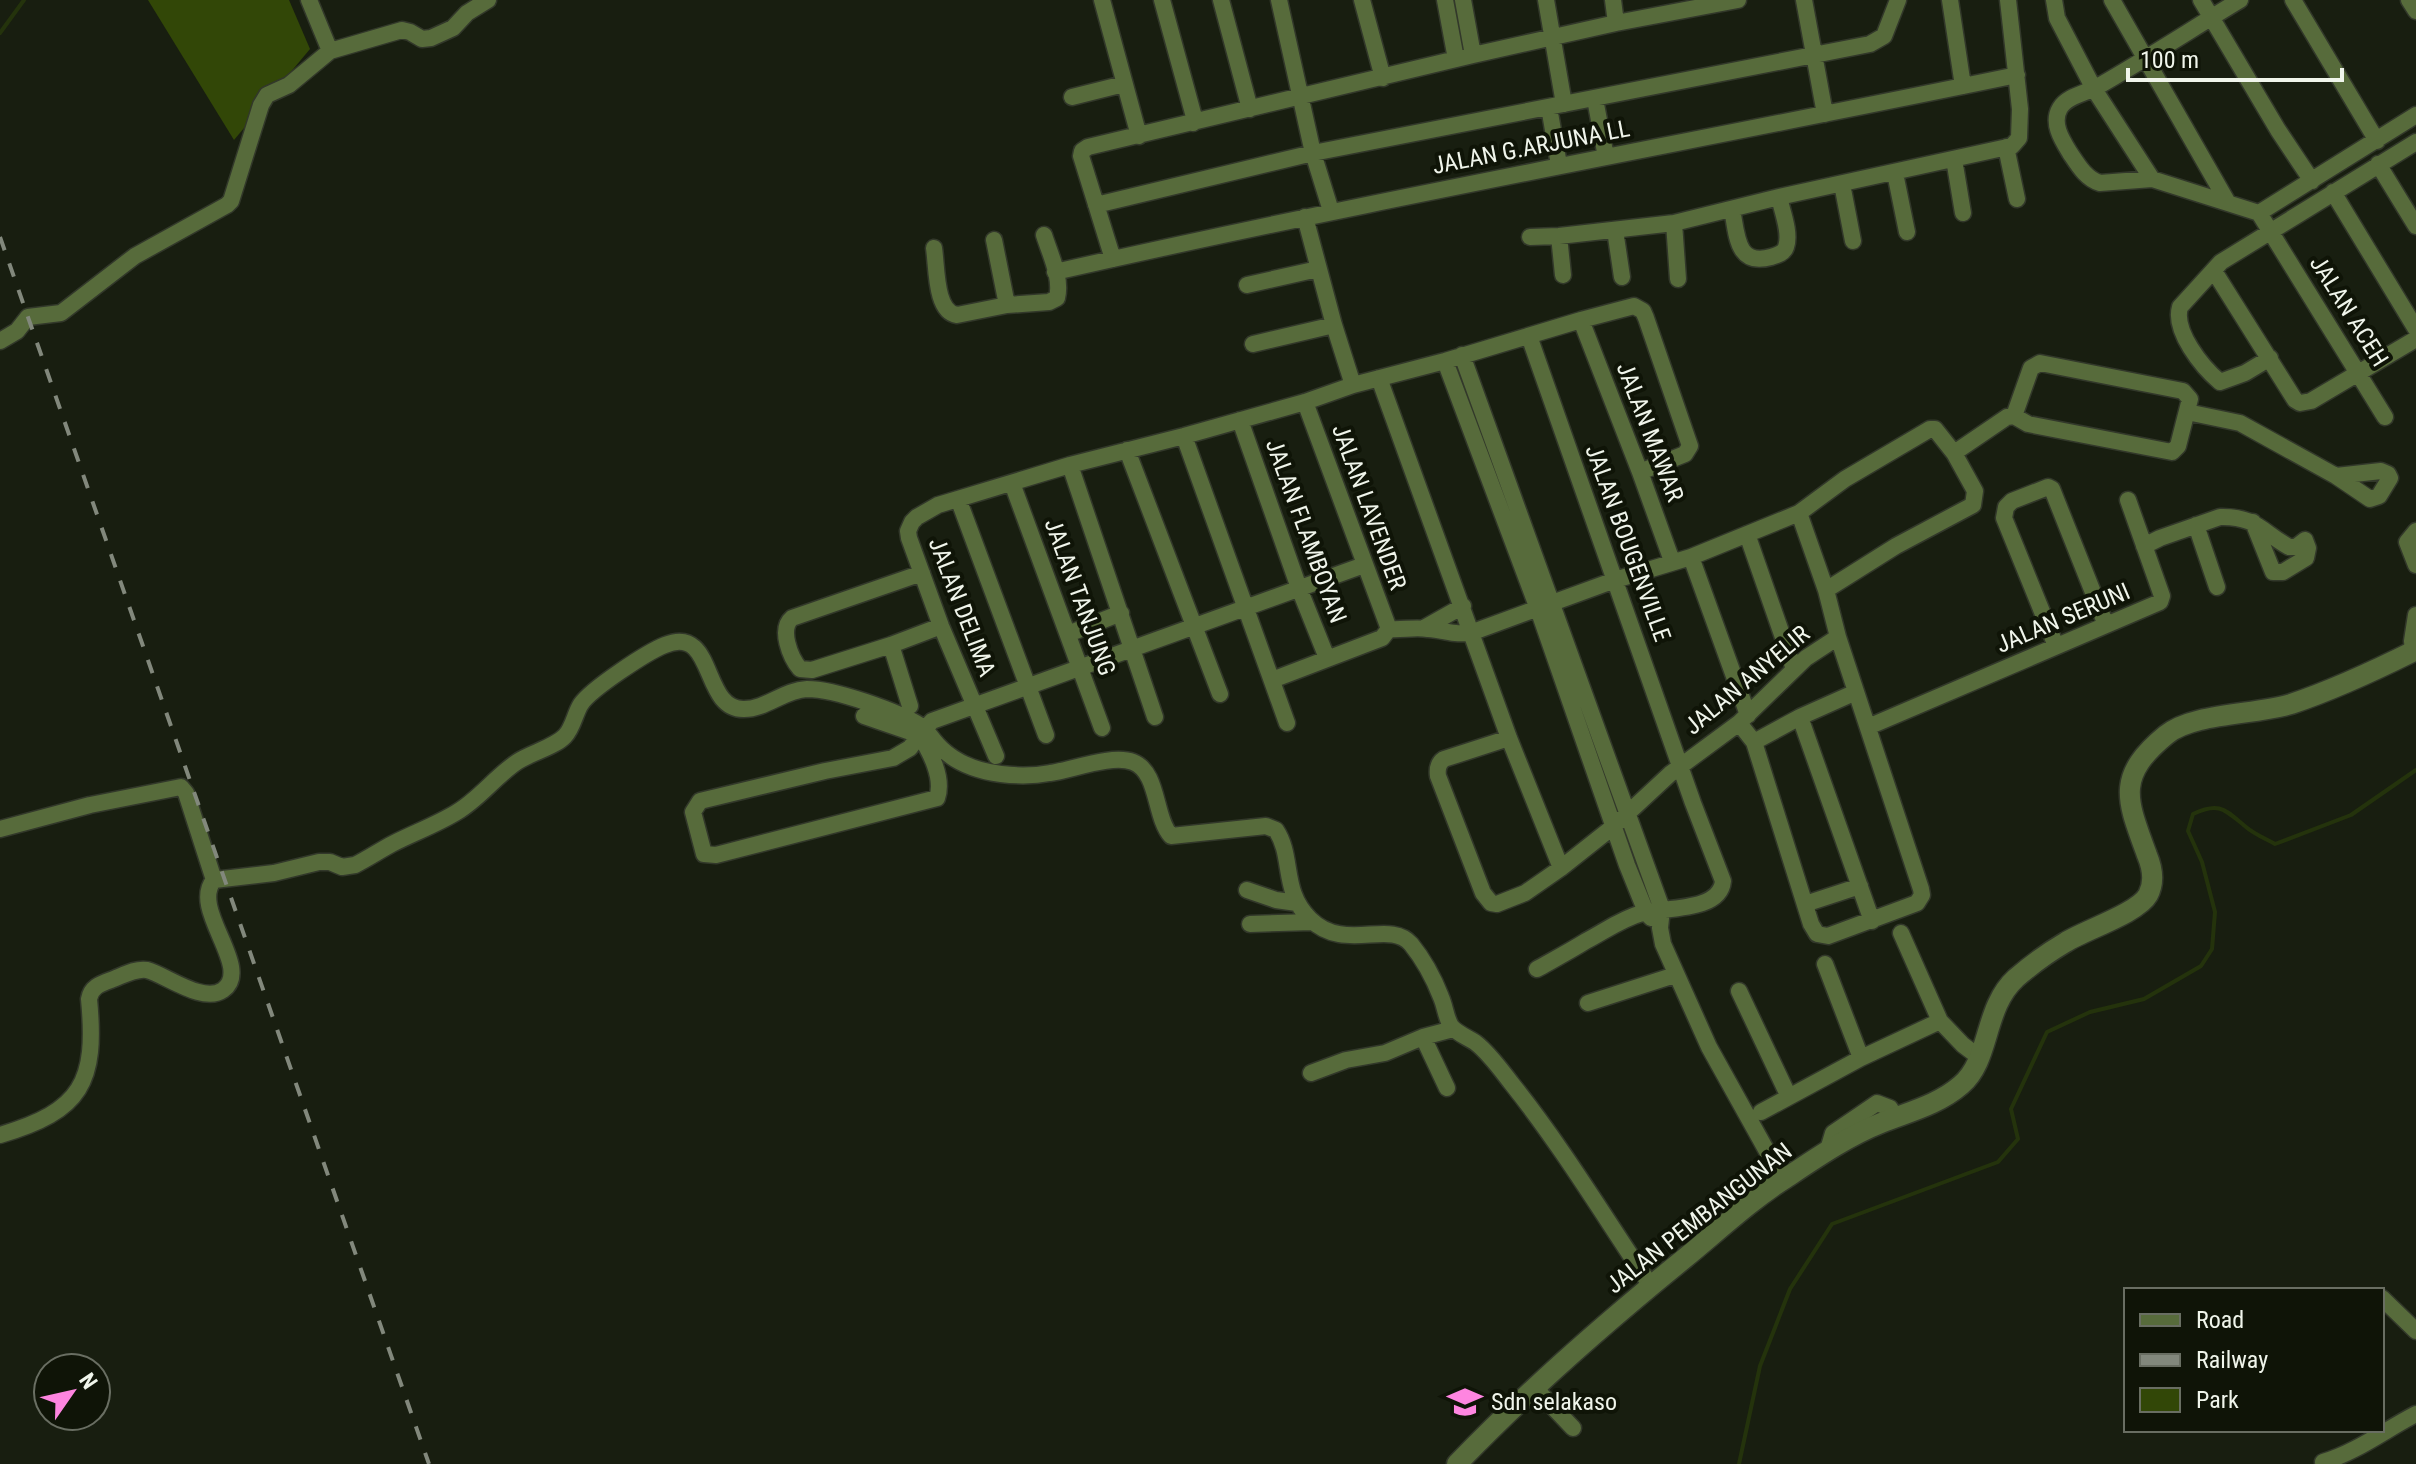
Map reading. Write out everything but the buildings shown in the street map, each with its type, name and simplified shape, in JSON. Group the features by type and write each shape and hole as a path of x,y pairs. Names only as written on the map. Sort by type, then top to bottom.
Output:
{"street":[{"path":"309,0 330,51"},
{"path":"0,341 17,331 28,317 61,313 135,256 227,205 267,95 289,85 330,51 402,30 422,39 431,38 453,28 467,13 488,0"},
{"path":"1102,0 1139,136"},
{"path":"1162,0 1194,117 1193,123"},
{"path":"1221,0 1250,109"},
{"path":"1279,0 1313,153 1331,211"},
{"path":"1362,0 1383,78"},
{"path":"1445,0 1464,57"},
{"path":"1463,0 1464,57"},
{"path":"1546,0 1552,38 1559,165"},
{"path":"1613,0 1616,23"},
{"path":"1804,0 1825,114"},
{"path":"1096,205 1313,153 1879,41 1888,30 1898,0"},
{"path":"1950,0 1963,86"},
{"path":"1530,237 1674,223 2017,142 2020,109 2008,0"},
{"path":"2054,0 2057,18 2094,89 2152,179"},
{"path":"2112,0 2228,203"},
{"path":"2201,0 2312,181"},
{"path":"2240,0 2094,89 2068,100 2059,109 2057,126 2061,137 2088,177 2100,183 2152,179 2259,213 2416,115"},
{"path":"2293,0 2377,141"},
{"path":"2409,0 2416,11"},
{"path":"1113,259 1081,156 1088,147 1616,23 1674,6 1731,1"},
{"name":"JALAN G.ARJUNA LL","path":"1055,272 1331,211 2017,75"},
{"path":"1072,97 1124,84"},
{"path":"1595,99 1606,157"},
{"path":"2270,358 2222,382 2215,378 2185,339 2179,324 2180,307 2221,262 2416,142"},
{"path":"2006,147 2017,199"},
{"path":"1954,159 1963,213"},
{"path":"2378,164 2416,226"},
{"path":"1895,173 1907,232"},
{"path":"1842,184 1853,241"},
{"path":"2333,192 2416,329"},
{"path":"1732,209 1744,253 1754,259 1771,257 1782,253 1787,245 1779,197"},
{"name":"JALAN ACEH","path":"2259,213 2385,417"},
{"path":"1305,217 1353,385"},
{"path":"1674,223 1678,279"},
{"path":"1615,230 1622,277"},
{"path":"934,248 941,303 946,311 957,315 1007,305 1049,302 1057,298 1059,292 1055,272 1044,235"},
{"path":"1559,236 1563,275"},
{"path":"994,240 1007,305"},
{"path":"1247,285 1318,269"},
{"path":"2214,271 2295,400 2300,403 2311,401 2416,339"},
{"path":"1046,735 959,501 1070,465 1305,402 1353,385 1634,306 1643,311 1646,318 1690,446 1685,454 1640,472"},
{"name":"JALAN MAWAR","path":"1581,320 1672,561"},
{"path":"1253,344 1334,325"},
{"name":"JALAN BOUGENVILLE","path":"1529,336 1693,803 1721,874 1723,886 1708,901 1673,910 1654,911"},
{"path":"1462,355 1487,450"},
{"path":"1445,361 1487,450 1514,522 1675,975 1709,1047 1783,1180"},
{"path":"1954,453 2007,417 2014,416 2028,424 2172,452 2178,446 2190,399 2183,391 2040,363 2031,368 2014,416"},
{"path":"1379,378 1509,738 1561,868"},
{"name":"JALAN LAVENDER","path":"1305,402 1389,629"},
{"path":"2187,412 2240,423 2336,476"},
{"name":"JALAN FLAMBOYAN","path":"1240,420 1327,658"},
{"path":"1272,680 1382,638 1389,629 1424,628 1458,636 1615,580 1691,557 1799,513 1845,479 1930,429 1940,432 1975,491 1973,505 1896,546 1826,590"},
{"path":"1184,436 1287,723"},
{"path":"1127,450 1220,694"},
{"path":"1070,465 1155,717"},
{"name":"JALAN TANJUNG","path":"1012,483 1102,728"},
{"path":"2056,646 2004,518 2006,507 2017,499 2048,487 2052,489 2106,625"},
{"path":"2128,500 2144,546 2220,517 2253,522"},
{"name":"JALAN DELIMA","path":"959,501 938,505 917,517 908,531 909,538 941,626 996,756"},
{"name":"JALAN ANYELIR","path":"1509,738 1444,759 1438,766 1438,776 1472,869 1487,899 1497,904 1525,893 1561,868 1681,765 1747,729 1794,669 1823,645 1842,647 1799,513"},
{"path":"2196,525 2217,587"},
{"path":"2416,531 2407,542 2416,565"},
{"path":"1747,534 1794,669"},
{"name":"JALAN SERUNI","path":"1868,727 2162,600 2144,546"},
{"path":"1691,557 1813,928 1822,937 1913,906 1922,895 1842,647"},
{"path":"922,732 939,791 935,800 716,855 704,854 693,812 700,801 893,758 910,748 922,732 932,721 973,704 1364,565"},
{"path":"922,573 792,618 786,626 793,659 797,666 812,670 941,626"},
{"path":"1424,628 1463,606"},
{"path":"1068,634 1121,613"},
{"path":"2415,651 2412,641 2416,615"},
{"path":"214,880 274,873 319,862 349,867 444,819 466,805 516,762 565,736 589,693 670,643 685,642 694,646 722,698 736,708 754,708 785,694 812,690 893,711 956,760 1003,775 1049,773 1113,761 1133,762 1148,776 1164,826 1171,836 1272,827 1282,840 1290,885 1297,903 1312,922 1341,935 1395,933 1410,942 1431,975 1453,1029 1478,1044 1512,1083 1651,1286"},
{"path":"891,645 910,706"},
{"name":"JALAN PEMBANGUNAN","path":"1457,1464 1534,1387 1651,1286 1783,1180 1852,1137 1924,1107 1957,1089 1972,1072 1996,1008 2015,979 2067,941 2140,904 2148,895 2152,870 2129,800 2129,789 2136,768 2170,732 2186,723 2293,703 2415,651"},
{"path":"1747,729 1800,717 1856,692"},
{"path":"864,716 922,732"},
{"path":"1800,717 1872,921"},
{"path":"0,829 90,805 181,787 186,793 214,880 210,887 210,901 217,932 230,959 231,969 231,977 224,989 217,993 195,990 145,970 97,986 89,999 91,1054 81,1087 54,1114 0,1135"},
{"path":"1805,904 1860,886"},
{"path":"1247,890 1297,903"},
{"path":"1537,969 1620,921 1654,911"},
{"path":"1250,924 1312,922"},
{"path":"1901,933 1940,1021 1979,1057"},
{"path":"1825,964 1861,1058"},
{"path":"1588,1003 1675,975"},
{"path":"1739,991 1789,1097"},
{"path":"1761,1112 1861,1058 1940,1021"},
{"path":"1311,1073 1346,1060 1385,1053 1423,1037 1453,1029"},
{"path":"1423,1037 1447,1088"},
{"path":"2384,1300 2416,1331"},
{"path":"1534,1387 1573,1428"},
{"path":"2323,1462 2376,1438 2416,1414"}],"green space":[{"path":"148,0 289,0 310,49 234,140"}],"waterway":[{"path":"0,33 24,0"},
{"path":"1739,1464 1760,1366 1790,1289 1832,1224 1998,1162 2018,1139 2011,1109 2047,1032 2090,1012 2144,999 2201,966 2212,949 2215,912 2202,862 2188,831 2193,814 2210,808 2222,809 2275,844 2351,815 2416,770"}],"railway":[{"path":"0,237 429,1464"}],"place":[{"name":"Sdn selakaso","path":"1465,1402"}]}
